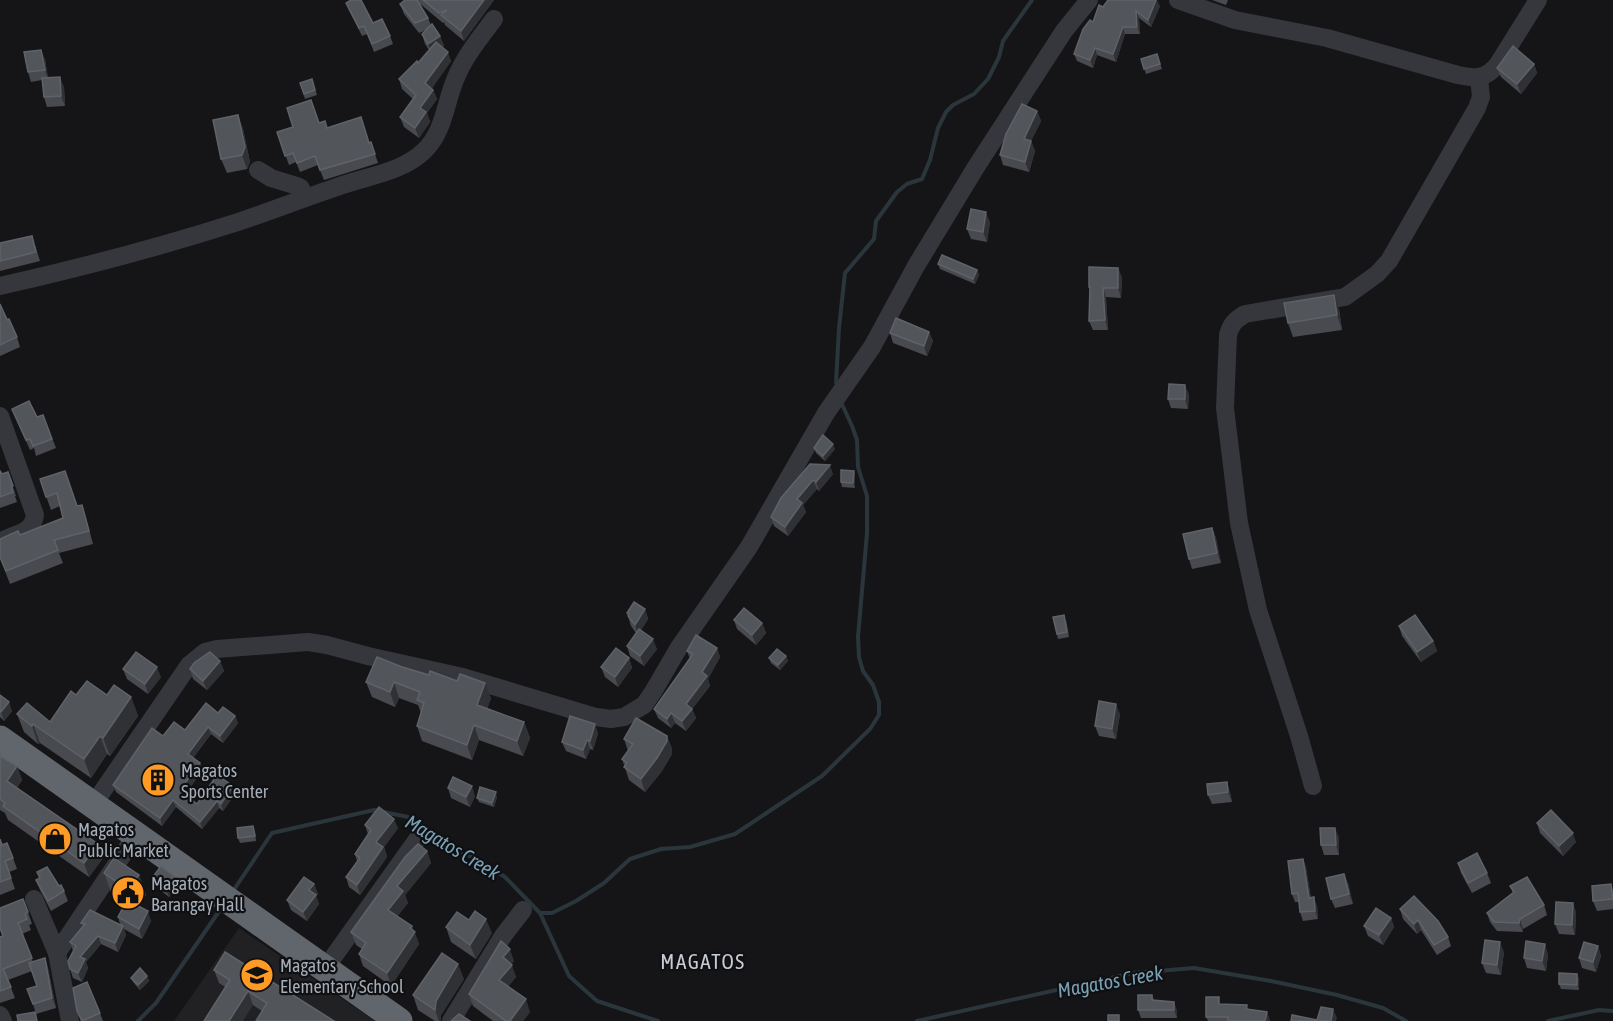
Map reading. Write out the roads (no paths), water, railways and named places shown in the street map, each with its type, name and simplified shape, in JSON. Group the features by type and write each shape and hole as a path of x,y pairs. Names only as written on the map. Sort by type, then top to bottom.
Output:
{"highway":[{"path":"0,739 399,1021"}],"street":[{"path":"93,805 189,665 205,652 217,649 308,642 463,677 596,717 624,717 637,711 749,547 825,413 872,347 916,266 976,167 1064,32 1089,0"},
{"path":"1178,0 1235,20 1328,38 1458,75 1479,78 1492,71 1498,64 1538,0"},
{"path":"0,286 80,267 218,228 399,168 423,152 440,127 454,81 462,64 494,19"},
{"path":"1313,786 1299,735 1258,610 1239,523 1225,408 1228,335 1231,326 1245,314 1345,297 1377,274 1389,261 1477,108 1481,97 1479,78"},
{"path":"258,170 271,178 301,188 304,198"},
{"path":"0,416 36,515 34,524 30,528 0,542"},
{"path":"324,970 421,834"},
{"path":"57,953 136,835"},
{"path":"34,899 57,953 70,1021"},
{"path":"452,1021 503,936 523,910"},
{"path":"0,1015 3,1021"}],"waterway":[{"path":"836,383 845,273 874,239 876,221 897,192 907,184 922,179 930,160 938,128 946,112 953,105 974,94 988,79 999,57 1003,41 1032,0"},
{"path":"540,913 552,913 576,901 604,883 630,859 661,849 690,847 735,834 822,776 870,729 879,715 879,702 873,685 863,671 859,657 858,637 867,533 867,496 858,467 857,440 841,402"},
{"name":"Magatos Creek","path":"233,891 272,833 374,810 408,817 421,829"},
{"name":"Magatos Creek","path":"427,834 437,843 477,859 505,877 540,913 569,976 597,1001 658,1021"},
{"name":"Magatos Creek","path":"138,1021 156,1003 222,907"},
{"name":"Magatos Creek","path":"917,1021 1133,973 1194,968 1337,995 1383,1008 1406,1021"},
{"name":"Magatos Creek","path":"1548,1021 1599,1010 1613,1011"}],"place":[{"name":"Magatos Sports Center","path":"158,780"},
{"name":"Magatos Public Market","path":"55,839"},
{"name":"Magatos Barangay Hall","path":"128,893"},
{"name":"Magatos Elementary School","path":"257,975"}],"district":[{"name":"MAGATOS","path":"703,961"}]}
